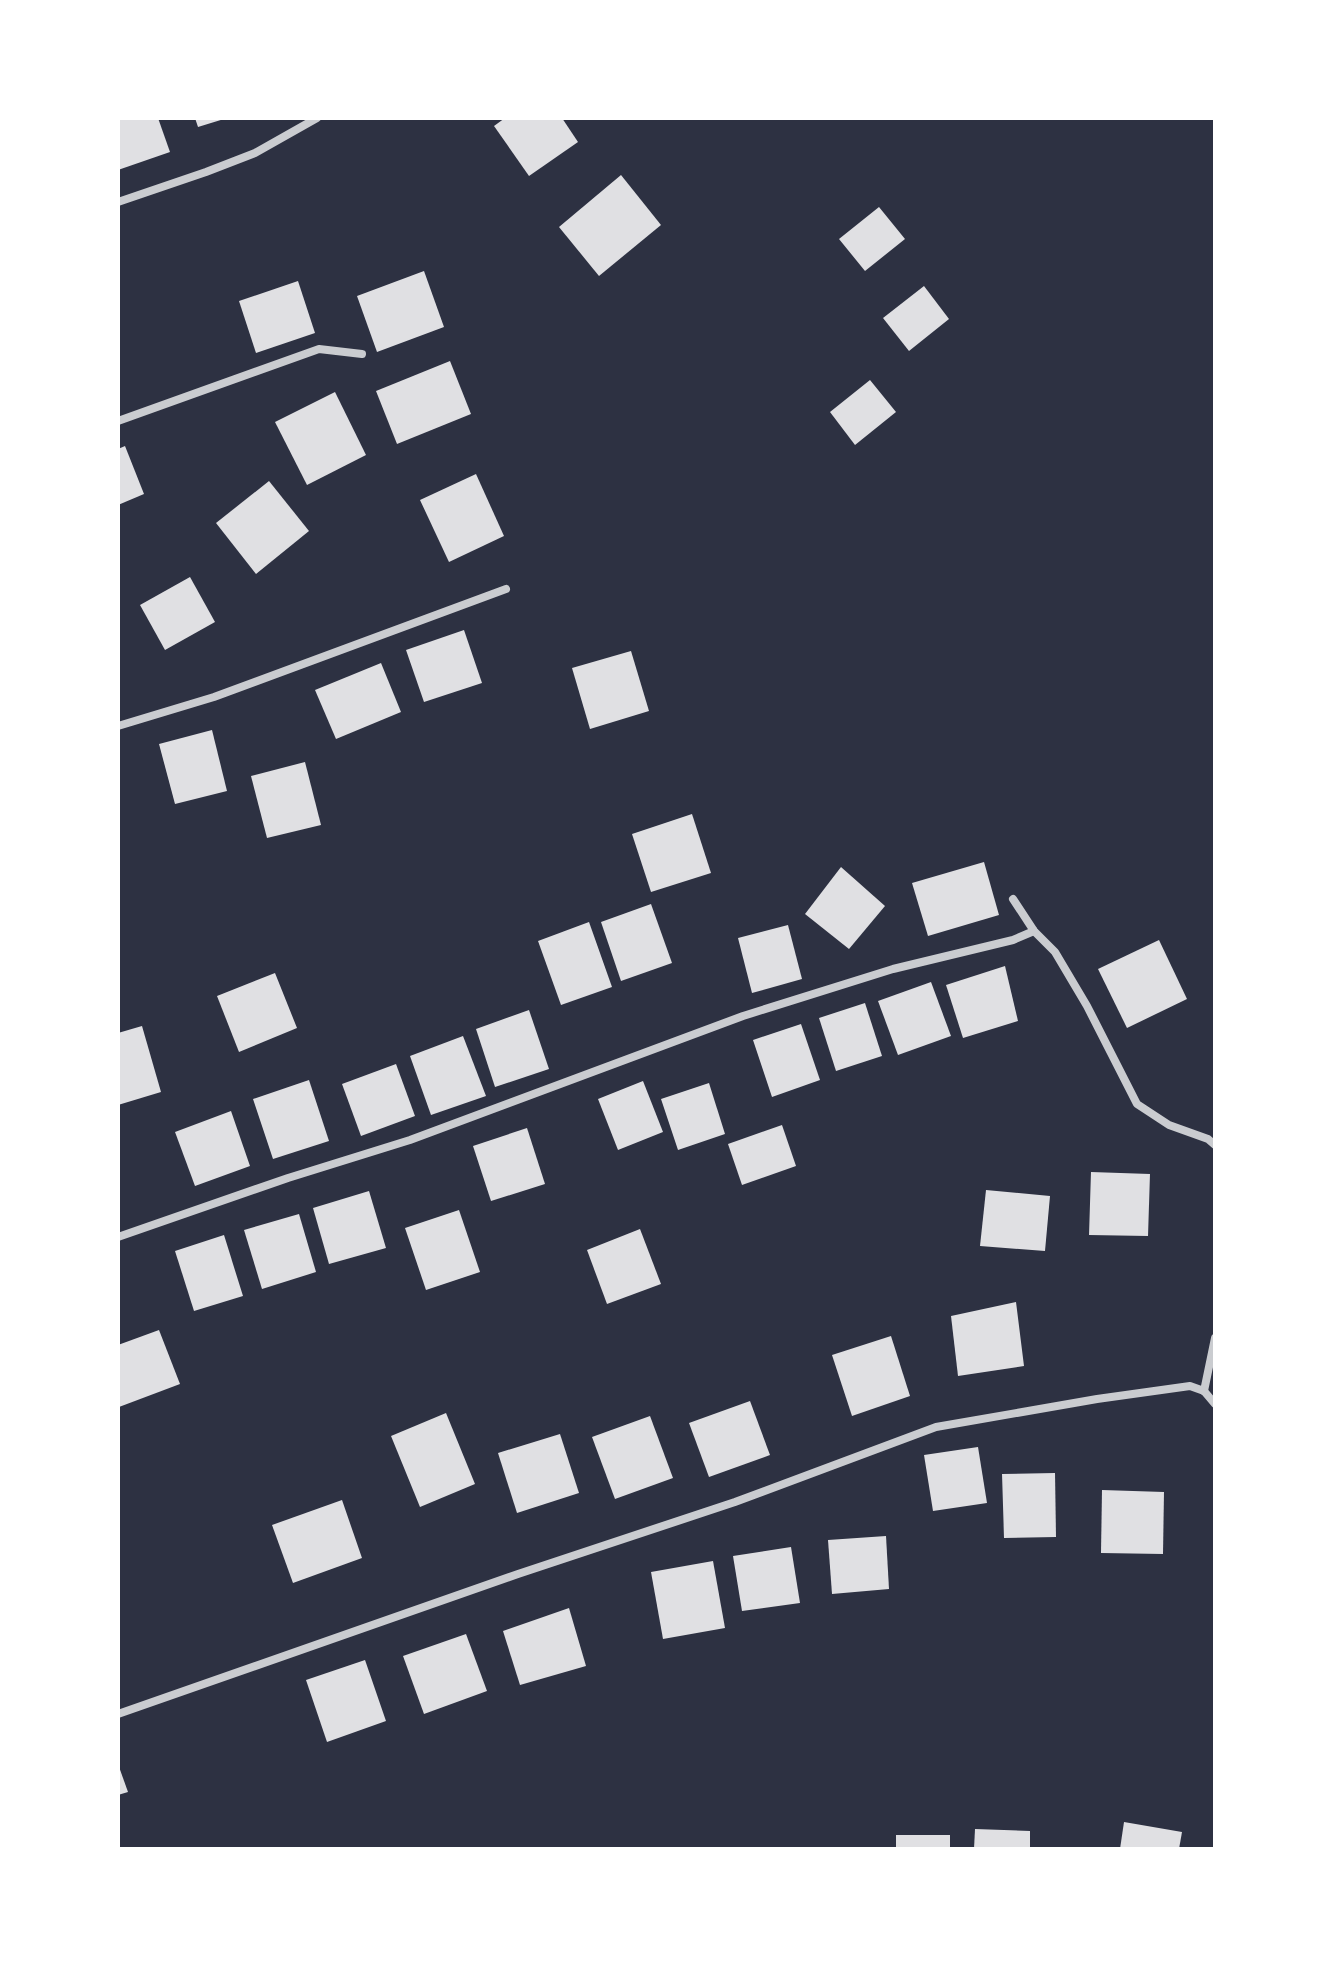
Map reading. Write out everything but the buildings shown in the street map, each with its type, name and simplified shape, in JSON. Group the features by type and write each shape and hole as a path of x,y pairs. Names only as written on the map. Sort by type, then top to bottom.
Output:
{"street":[{"path":"118,202 255,153 317,118"},
{"path":"118,421 319,349 362,354"},
{"path":"118,726 214,697 506,589"},
{"path":"1013,899 1034,931 1055,952 1087,1006 1137,1104 1169,1125 1208,1139 1215,1145"},
{"path":"118,1237 410,1140 743,1016 893,969 1013,940 1034,931"},
{"path":"1204,1391 1215,1338"},
{"path":"118,1714 518,1574 735,1502 936,1427 1190,1386 1204,1391 1215,1404"}]}
